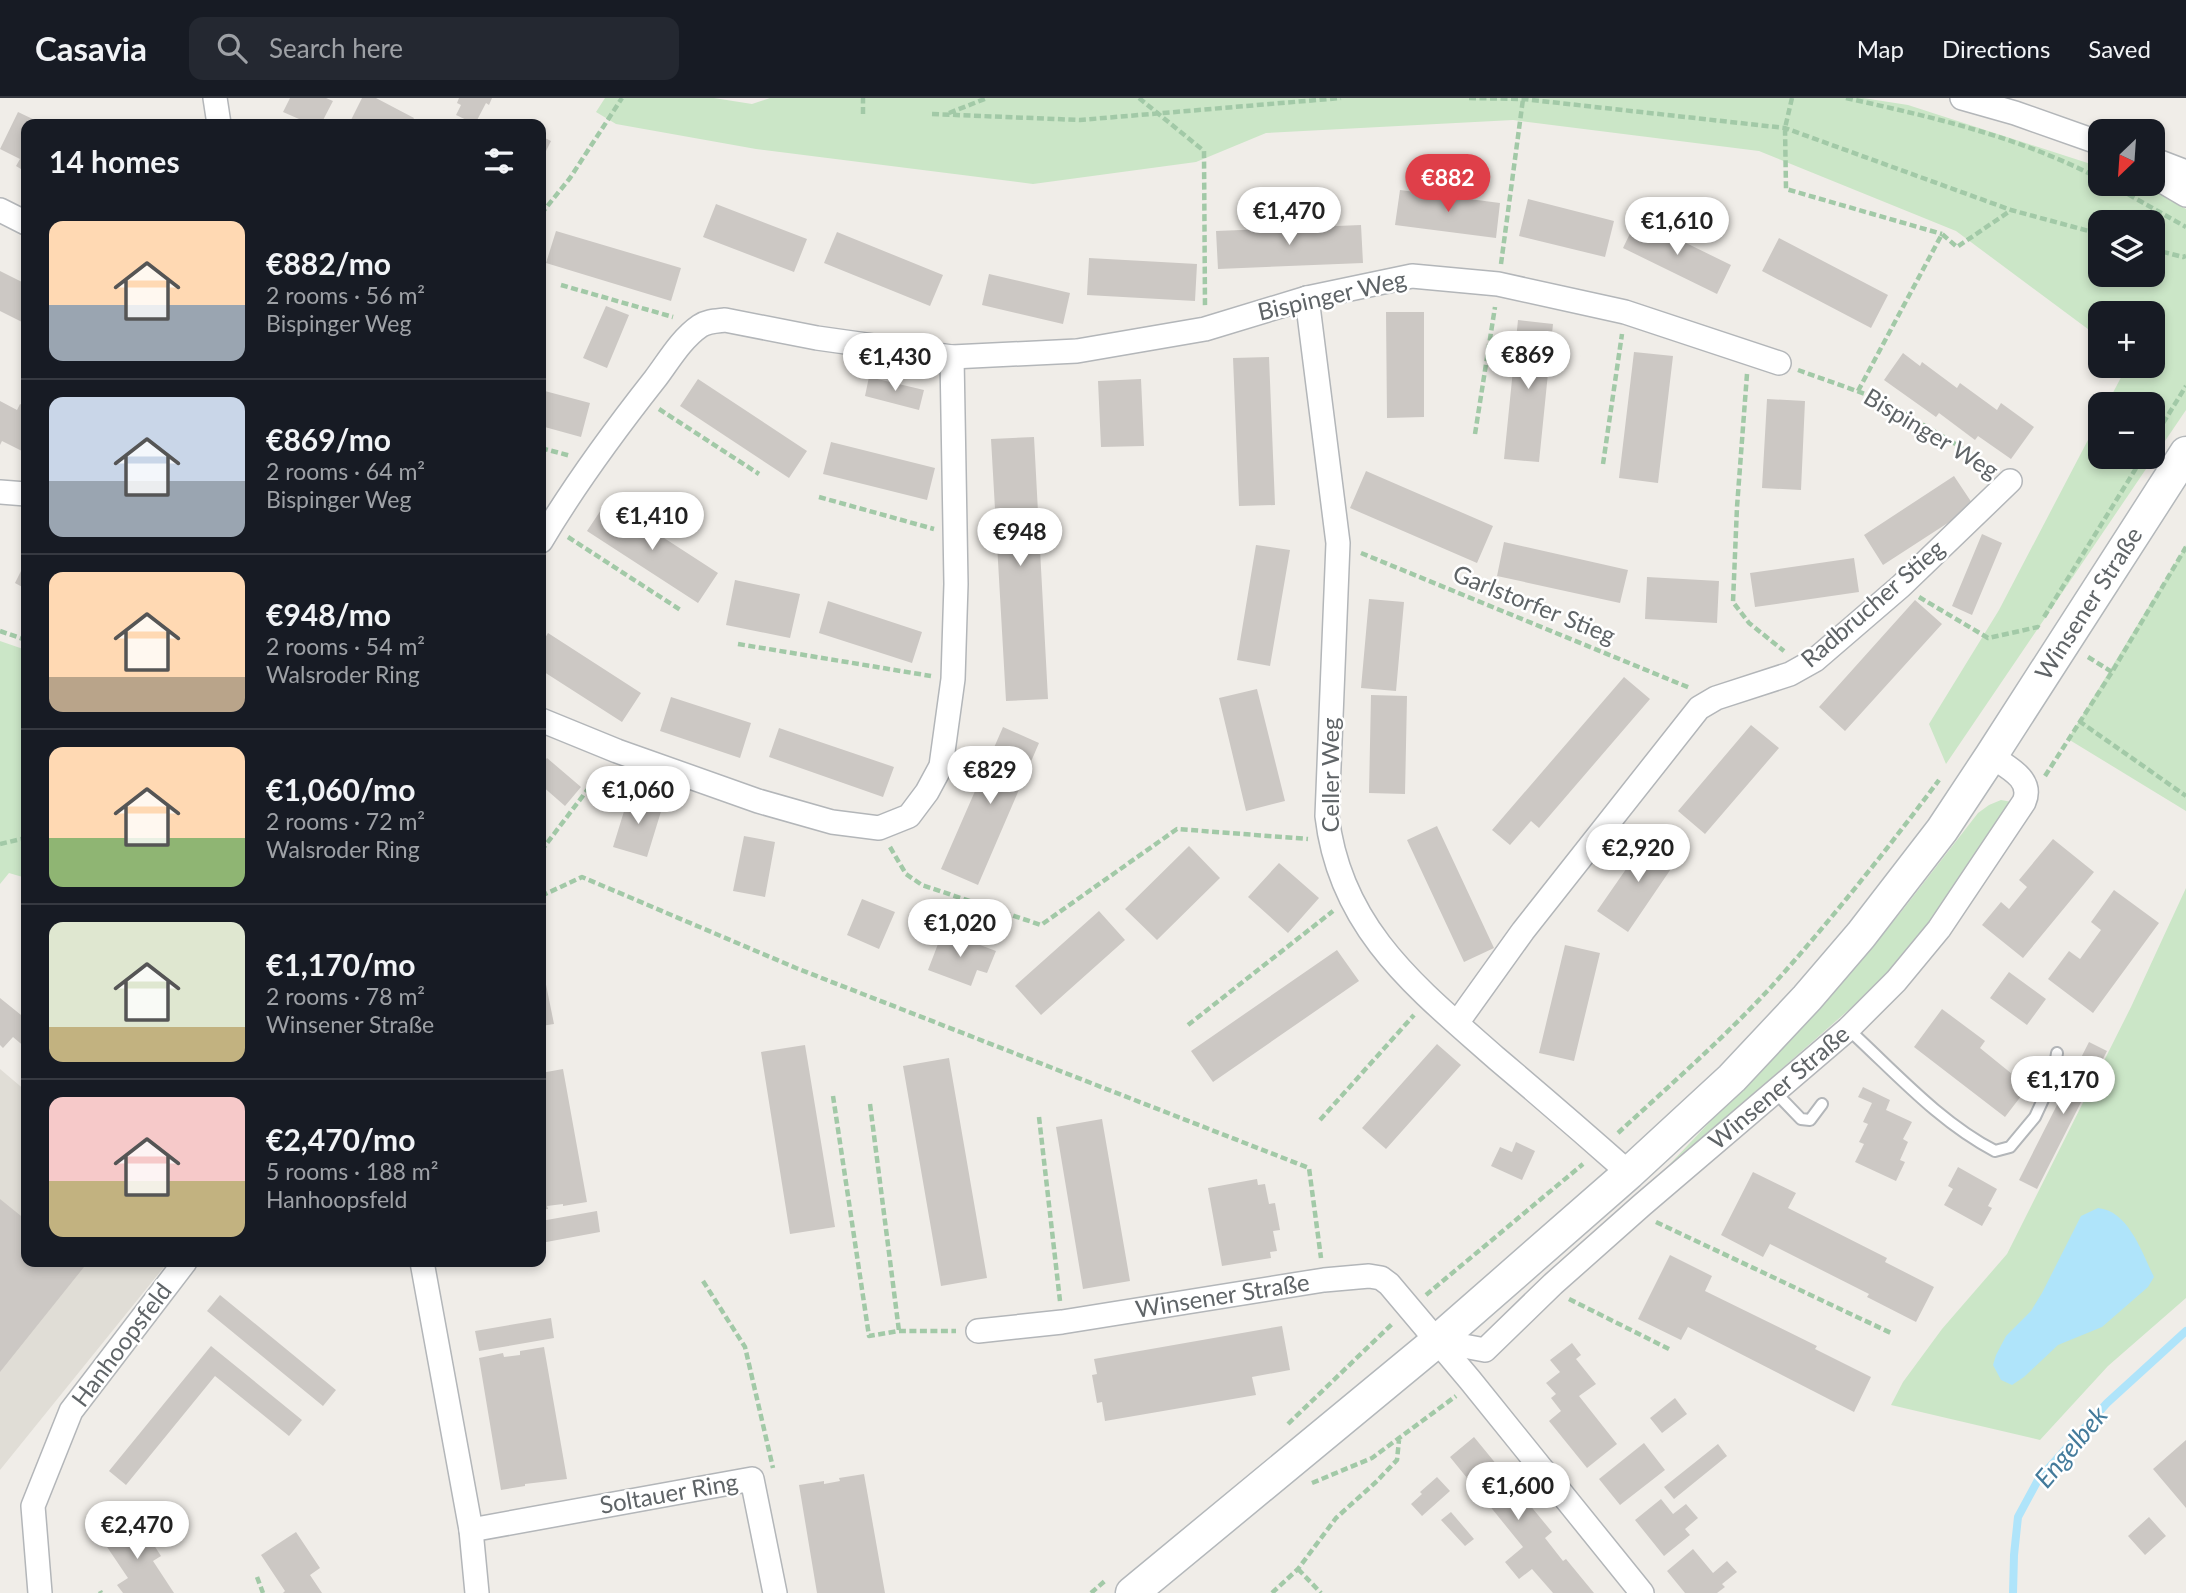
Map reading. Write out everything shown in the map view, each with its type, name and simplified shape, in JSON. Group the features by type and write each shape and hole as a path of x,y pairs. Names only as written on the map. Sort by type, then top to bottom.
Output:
{"main road":[{"name":"Winsener Straße","path":"1122,1585 1437,1341 1629,1173 1732,1078 1807,998 1861,935 1941,830 2186,453"}],"street":[{"path":"215,98 218,119"},
{"path":"1962,98 2088,139"},
{"path":"2165,164 2186,172"},
{"path":"2165,183 2186,195"},
{"path":"0,210 21,220"},
{"name":"Bispinger Weg","path":"701,325 725,320 817,338 952,357 1077,351 1205,328 1307,298 1412,276 1499,284 1625,312 1779,363"},
{"name":"Celler Weg","path":"1307,298 1338,543 1327,816 1338,870 1367,928 1404,975 1629,1173"},
{"path":"546,531 567,498 641,397 687,337 701,325"},
{"path":"546,722 617,751 770,804 832,822 879,828 909,816 928,792 941,766 953,679 956,584 952,357"},
{"name":"Radbrucher Stieg","path":"1457,1023 1523,931 1699,708 1716,698 1804,667 1815,660 1901,586 2010,481"},
{"path":"0,492 21,494"},
{"path":"1991,756 2024,781 2027,790 2024,802"},
{"name":"Winsener Straße","path":"978,1331 1062,1322 1324,1280 1369,1276 1381,1278 1389,1284 1437,1341 1485,1350 1553,1284 1848,1029 1896,981 1939,929 2024,802"},
{"name":"Hanhoopsfeld","path":"40,1593 33,1506 71,1411 181,1267"},
{"path":"423,1267 471,1530 477,1593"},
{"path":"1437,1341 1642,1593"},
{"name":"Soltauer Ring","path":"471,1530 752,1479 775,1593"}],"lane":[{"path":"1848,1029 1937,1111 1995,1152 2010,1147 2035,1116 2053,1078 2056,1053"},
{"path":"1774,1092 1801,1119 1810,1120 1822,1104"}],"path":[{"path":"546,208 570,178 622,98"},
{"path":"863,98 863,114"},
{"path":"947,114 987,98"},
{"path":"1139,98 1204,151 1205,328"},
{"path":"932,114 1080,120 1341,98"},
{"path":"1469,98 1523,99 1784,128 2011,210 2088,231"},
{"path":"1792,98 1784,128 1786,189 1942,234 1957,247 2011,210"},
{"path":"1846,98 1959,125 2039,151 2088,173"},
{"path":"1475,434 1499,284 1523,99"},
{"path":"2131,196 2186,227"},
{"path":"1858,391 1942,234"},
{"path":"2165,252 2186,256"},
{"path":"561,285 701,325"},
{"path":"1603,464 1625,312"},
{"path":"1749,353 1737,507 1733,602 1749,624 1804,667"},
{"name":"Bispinger Weg","path":"1779,363 1882,400 2010,481"},
{"path":"2165,420 2186,386"},
{"path":"641,397 759,474"},
{"path":"2031,639 2136,469"},
{"path":"819,497 955,535"},
{"path":"546,534 681,611"},
{"name":"Garlstorfer Stieg","path":"1338,543 1716,698"},
{"path":"2024,802 2047,774 2112,672 2186,547"},
{"path":"1901,586 1989,638 2038,627"},
{"path":"0,631 21,638"},
{"path":"738,644 953,679"},
{"path":"2079,721 2186,796"},
{"path":"546,843 617,751"},
{"path":"1283,1429 1409,1308 1601,1149 1770,987 1866,876 1941,776"},
{"path":"879,828 906,874 922,885 1041,925 1177,829 1330,841"},
{"path":"0,844 21,839"},
{"path":"546,895 582,877 822,979 1309,1168 1324,1280"},
{"path":"1188,1025 1351,898"},
{"path":"1320,1120 1429,999"},
{"path":"833,1096 870,1336 899,1331 978,1331"},
{"path":"870,1104 899,1331"},
{"path":"1039,1117 1062,1322"},
{"path":"1642,1205 1657,1223 1891,1333"},
{"path":"703,1281 745,1347 774,1473"},
{"path":"1553,1284 1571,1301 1670,1349"},
{"path":"1306,1485 1372,1458 1452,1401 1470,1380"},
{"path":"1272,1593 1298,1569 1336,1518 1397,1460 1399,1439"},
{"path":"1298,1569 1321,1593"},
{"path":"257,1577 263,1593"},
{"path":"1091,1593 1122,1585"}],"shaded area":[{"path":"0,1069 21,1087 21,1267 164,1267 0,1470"}],"green space":[{"path":"605,98 714,98 752,104 770,98 1863,98 1908,105 2088,163 2088,196 2165,196 2186,209 2186,410 2165,441 2165,392 2113,392 2121,378 2165,378 2165,301 2088,301 2088,329 1956,231 1759,151 1513,120 1266,133 1196,162 1033,184 756,149 616,124 596,112"},
{"path":"2088,440 2088,469 2146,469 1946,764 1929,724 1999,610"},
{"path":"2186,545 2186,811 2068,739"},
{"path":"0,641 21,648 21,877 9,873 0,884"},
{"path":"2001,800 2012,802 1907,953 1852,1007 1654,1181 1853,970 1978,813"},
{"path":"2186,888 2186,1298 2108,1366 2040,1440 1891,1405 1903,1382 1942,1329 2007,1254 2131,1007"}],"water":[{"path":"2098,1208 2109,1211 2126,1225 2154,1277 2148,1287 2102,1327 2058,1345 2012,1385 2001,1380 1993,1365 2006,1336 2031,1311 2081,1216"}],"building":[{"path":"290,98 326,98 333,101 324,119 299,119 283,112"},
{"path":"362,98 376,98 414,118 414,119 352,119"},
{"path":"459,98 492,98 489,105 486,103 478,119 464,119 456,115 461,105 457,103"},
{"path":"18,112 33,119 21,119 21,169 16,166 20,159 0,149"},
{"path":"546,138 551,141 546,151"},
{"path":"1400,190 1500,203 1496,238 1395,225"},
{"path":"1528,199 1614,221 1605,257 1519,236"},
{"path":"716,204 807,239 794,272 703,237"},
{"path":"1637,219 1731,265 1717,294 1623,248"},
{"path":"1361,225 1363,263 1218,269 1216,231"},
{"path":"556,231 681,268 671,301 546,263"},
{"path":"837,232 943,275 930,306 824,263"},
{"path":"1779,238 1888,295 1871,328 1762,271"},
{"path":"1089,258 1197,264 1195,301 1087,295"},
{"path":"0,271 21,282 21,322 0,311"},
{"path":"989,274 1070,293 1063,324 982,305"},
{"path":"606,306 629,315 607,368 583,358"},
{"path":"1386,312 1424,312 1424,417 1387,418"},
{"path":"1518,320 1553,324 1539,462 1504,459"},
{"path":"1634,352 1673,356 1658,483 1619,478"},
{"path":"1903,353 1920,366 1922,362 1957,388 1960,383 1997,410 2001,403 2034,427 2011,459 1978,436 1975,440 1939,413 1936,417 1884,380"},
{"path":"1269,357 1275,505 1239,506 1233,358"},
{"path":"869,377 924,390 919,410 865,396"},
{"path":"698,379 807,451 789,478 680,406"},
{"path":"1141,379 1144,446 1101,447 1098,381"},
{"path":"546,391 590,403 581,437 546,427"},
{"path":"1767,399 1805,401 1801,490 1762,488"},
{"path":"0,401 17,410 21,404 21,450 2,441 0,445"},
{"path":"1034,437 1048,699 1006,701 991,439"},
{"path":"831,442 935,468 927,500 823,474"},
{"path":"1366,471 1493,526 1477,563 1350,508"},
{"path":"1954,476 1974,506 1883,565 1864,535"},
{"path":"607,501 718,573 698,603 587,531"},
{"path":"1982,534 2002,543 1972,615 1952,606"},
{"path":"1504,542 1628,570 1620,603 1497,576"},
{"path":"1256,545 1290,550 1270,666 1237,660"},
{"path":"1854,558 1859,592 1755,607 1750,573"},
{"path":"21,571 21,586 15,583"},
{"path":"1647,577 1719,581 1717,623 1645,619"},
{"path":"735,580 800,594 790,638 726,625"},
{"path":"1369,599 1404,602 1396,691 1361,688"},
{"path":"1915,600 1942,624 1845,731 1819,707"},
{"path":"828,601 922,632 912,663 819,633"},
{"path":"548,633 641,693 622,722 546,673"},
{"path":"1624,677 1650,699 1539,828 1531,821 1510,845 1492,830"},
{"path":"1257,689 1285,801 1246,811 1219,698"},
{"path":"1371,695 1407,696 1405,794 1369,793"},
{"path":"671,697 751,723 740,758 660,731"},
{"path":"1751,725 1779,748 1705,834 1678,811"},
{"path":"1003,727 1039,743 978,885 941,869"},
{"path":"779,728 894,767 883,797 769,757"},
{"path":"546,759 581,787 565,806 546,789"},
{"path":"629,795 663,805 647,857 613,847"},
{"path":"1437,826 1494,948 1464,962 1407,840"},
{"path":"744,836 775,842 765,897 733,891"},
{"path":"1649,836 1679,857 1628,932 1597,911"},
{"path":"2053,839 2094,872 2023,958 1982,925 2001,902 2009,909 2027,887 2019,880"},
{"path":"1189,846 1220,878 1157,940 1125,909"},
{"path":"1279,863 1319,898 1288,933 1248,897"},
{"path":"2114,890 2159,923 2093,1013 2048,979 2069,951 2080,959 2101,930 2091,922"},
{"path":"862,899 895,912 879,949 847,935"},
{"path":"1099,911 1125,940 1041,1015 1015,986"},
{"path":"943,931 996,951 987,973 977,970 971,986 928,970"},
{"path":"1565,945 1600,953 1574,1061 1539,1053"},
{"path":"1337,950 1359,981 1213,1082 1191,1051"},
{"path":"2009,972 2046,999 2027,1025 1990,998"},
{"path":"546,985 554,1024 546,1025"},
{"path":"0,998 21,1015 21,1044 13,1037 3,1048 0,1045"},
{"path":"1942,1009 1985,1041 1980,1048 2028,1087 2005,1117 1914,1047"},
{"path":"2089,1042 2107,1051 2037,1189 2019,1180"},
{"path":"1437,1044 1461,1065 1386,1149 1362,1128"},
{"path":"805,1045 835,1227 790,1234 761,1052"},
{"path":"949,1058 987,1278 941,1286 903,1066"},
{"path":"563,1069 587,1202 547,1206 546,1209 546,1072"},
{"path":"1863,1087 1890,1100 1886,1110 1912,1122 1903,1139 1908,1142 1900,1160 1905,1162 1896,1181 1855,1162 1864,1144 1859,1142 1868,1124 1863,1122 1872,1103 1858,1097"},
{"path":"1102,1119 1130,1281 1083,1289 1056,1127"},
{"path":"1516,1142 1535,1151 1522,1180 1491,1166 1500,1147 1512,1152"},
{"path":"1958,1167 1997,1189 1988,1206 1992,1208 1982,1226 1944,1205 1953,1189 1948,1186"},
{"path":"1753,1172 1796,1193 1788,1208 1887,1258 1885,1262 1934,1287 1916,1322 1867,1297 1869,1294 1770,1244 1763,1257 1721,1235"},
{"path":"1257,1179 1258,1185 1265,1184 1269,1204 1275,1203 1280,1230 1273,1231 1277,1251 1270,1252 1271,1258 1222,1266 1208,1188"},
{"path":"0,1199 21,1216 21,1267 84,1267 0,1372"},
{"path":"597,1211 600,1232 546,1242 546,1220"},
{"path":"1670,1255 1712,1276 1705,1291 1817,1346 1815,1349 1871,1377 1854,1412 1688,1327 1681,1340 1638,1319"},
{"path":"220,1295 336,1390 323,1406 207,1311"},
{"path":"551,1318 554,1338 479,1351 475,1331"},
{"path":"1282,1326 1290,1370 1252,1377 1256,1395 1105,1421 1102,1402 1097,1403 1092,1375 1097,1374 1094,1359"},
{"path":"1572,1343 1581,1355 1576,1359 1596,1384 1579,1396 1617,1444 1587,1468 1549,1421 1561,1411 1551,1398 1556,1394 1546,1383 1560,1372 1550,1360"},
{"path":"211,1346 302,1420 289,1436 215,1376 126,1485 109,1471"},
{"path":"544,1347 567,1479 501,1490 479,1358 503,1353 504,1357 520,1355 520,1351"},
{"path":"1675,1398 1687,1414 1662,1433 1650,1418"},
{"path":"1474,1437 1552,1532 1545,1538 1594,1593 1553,1593 1532,1569 1519,1579 1505,1562 1523,1547 1450,1457"},
{"path":"2186,1440 2186,1508 2153,1469"},
{"path":"1644,1443 1665,1470 1620,1505 1599,1479"},
{"path":"1718,1444 1727,1456 1674,1499 1664,1487"},
{"path":"864,1474 885,1593 817,1593 799,1485 824,1481 824,1484 840,1481 839,1478"},
{"path":"1437,1477 1450,1491 1422,1516 1411,1504"},
{"path":"1661,1499 1673,1514 1686,1504 1698,1518 1685,1529 1690,1535 1664,1556 1635,1520"},
{"path":"1451,1512 1474,1539 1465,1546 1441,1520"},
{"path":"2149,1517 2166,1536 2145,1555 2128,1536"},
{"path":"137,1519 161,1556 153,1561 174,1593 123,1593 117,1585 128,1578 103,1541"},
{"path":"296,1532 320,1568 310,1575 322,1593 283,1593 285,1591 261,1555"},
{"path":"1693,1549 1713,1573 1727,1561 1737,1572 1722,1584 1725,1587 1717,1593 1685,1593 1667,1571"}],"waterway":[{"name":"Engelbek","path":"2013,1593 2018,1517 2038,1480 2107,1403 2186,1331"}]}
